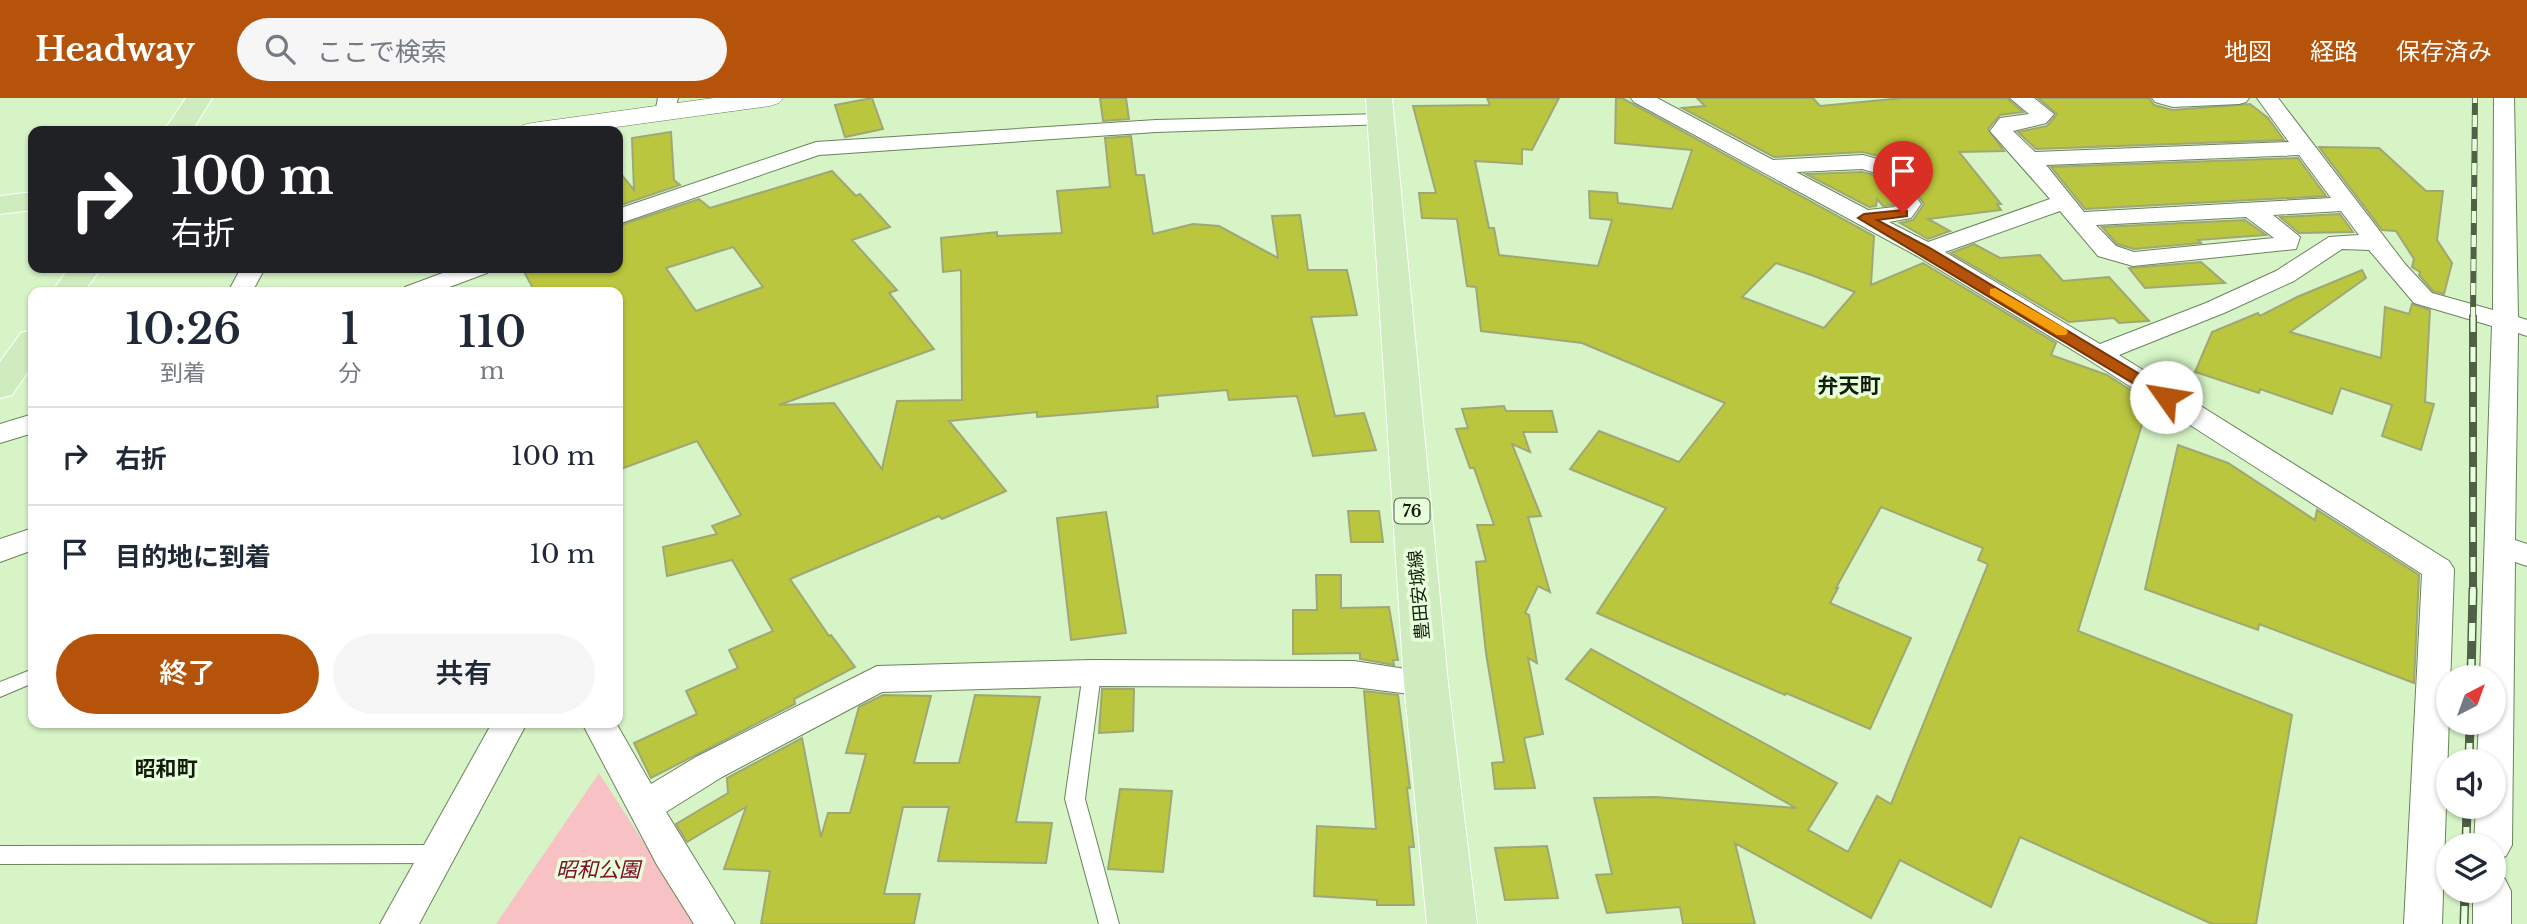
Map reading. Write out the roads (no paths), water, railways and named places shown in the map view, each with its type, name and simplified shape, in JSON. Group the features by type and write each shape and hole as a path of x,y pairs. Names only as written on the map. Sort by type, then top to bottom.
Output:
{"main road":[{"path":"181,126 199,98"},
{"name":"豊田安城線","path":"1379,109 1426,683 1452,924"},
{"path":"0,205 28,202"},
{"path":"0,387 28,348"}],"street":[{"path":"558,126 667,105 770,98"},
{"path":"1641,98 1926,251 2098,354 2438,569 2423,924"},
{"path":"2020,98 2043,114 2039,119 2008,122 2001,131 2029,159 2107,251 2133,259 2288,244 2288,237 2253,211"},
{"path":"2162,98 2173,101 2239,98"},
{"path":"2267,98 2376,243 2423,298 2516,324"},
{"path":"2494,833 2513,550 2516,324 2504,98"},
{"path":"623,215 816,149 1379,109"},
{"path":"2029,159 2304,148"},
{"path":"1768,167 1863,162 1884,168 1909,204 1903,213 1864,218"},
{"path":"1926,251 2071,211 2253,211 2346,204"},
{"path":"2098,354 2216,308 2285,276 2337,242 2376,243"},
{"path":"422,285 462,273"},
{"path":"0,434 28,425"},
{"path":"0,551 28,541"},
{"path":"644,807 709,767 877,679 1092,673 1354,674 1426,683"},
{"path":"399,924 507,728"},
{"path":"602,728 670,854 716,924"},
{"path":"2492,924 2493,903"}],"lane":[{"path":"1092,673 1075,799 1108,924"},
{"path":"0,690 28,678"},
{"path":"0,855 438,854"}],"railway":[{"path":"2473,319 2475,98"},
{"path":"2473,319 2473,589"},
{"path":"2471,665 2473,589"},
{"path":"2469,749 2470,735"},
{"path":"2466,833 2467,819"},
{"path":"2464,924 2465,903"}],"district":[{"name":"弁天町","path":"1849,386"},
{"name":"昭和町","path":"166,769"}],"park label":[{"name":"昭和公園","path":"598,870"}]}
